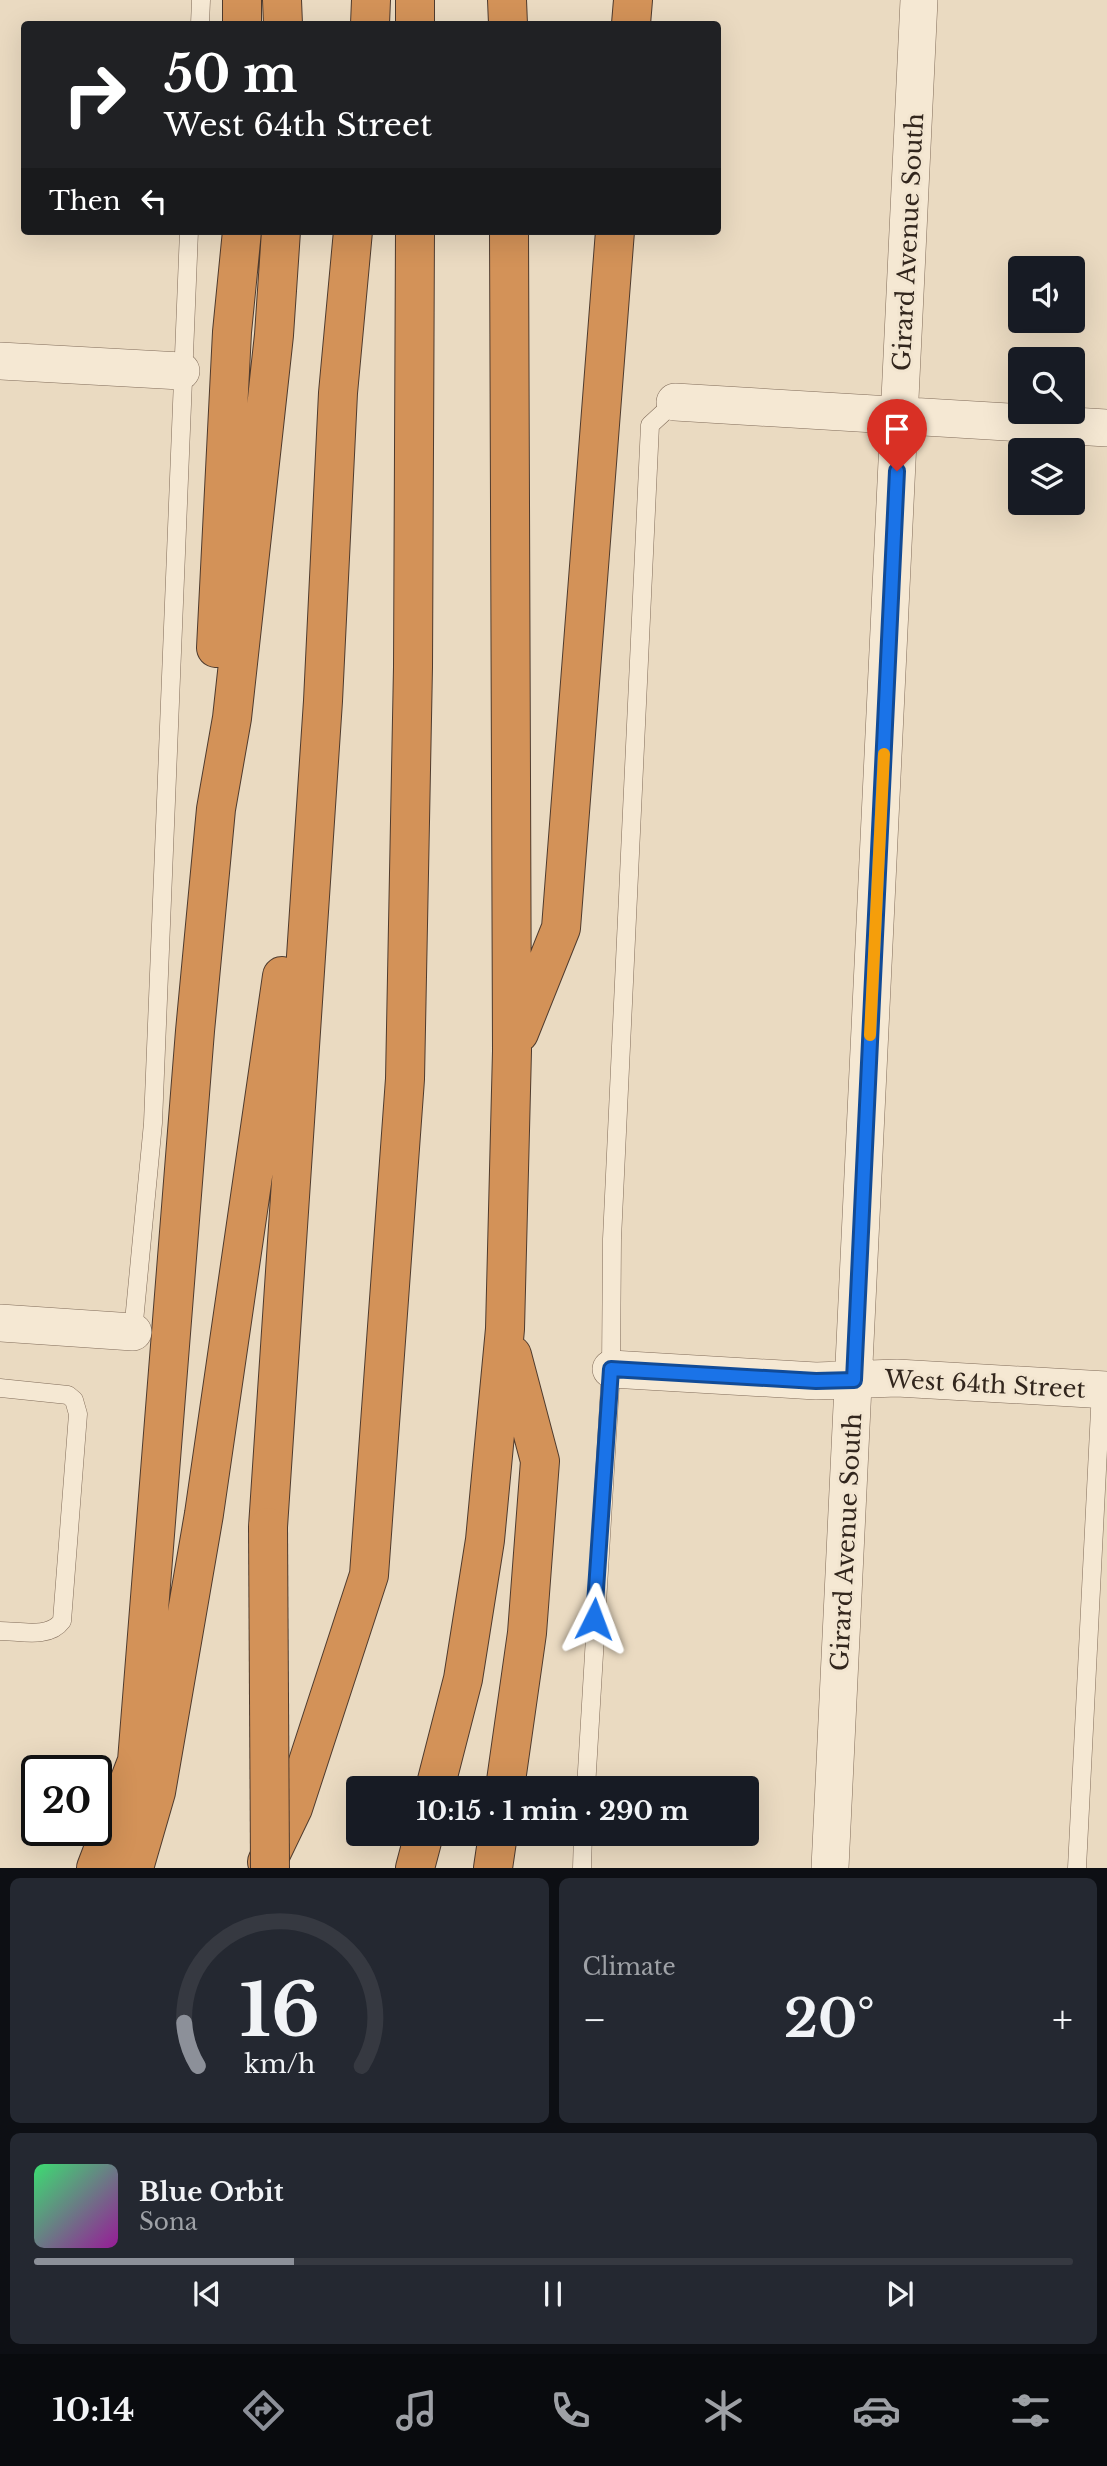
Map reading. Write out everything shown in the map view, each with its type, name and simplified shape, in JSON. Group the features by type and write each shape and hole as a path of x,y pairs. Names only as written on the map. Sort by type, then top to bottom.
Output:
{"highway":[{"path":"242,0 242,21"},
{"path":"282,0 283,21"},
{"path":"370,21 371,0"},
{"path":"415,0 415,21"},
{"path":"508,0 508,21"},
{"path":"631,21 634,0"},
{"path":"216,809 212,716 232,332 242,235"},
{"path":"96,1867 137,1761 194,1044 216,809 232,718 274,335 281,235"},
{"path":"270,1867 268,1527 323,701 338,393 353,235"},
{"path":"265,1867 293,1808 369,1575 405,1079 414,667 415,235"},
{"path":"438,1776 463,1679 485,1540 505,1329 512,1051 509,235"},
{"path":"512,1051 561,928 615,235"},
{"path":"134,1867 156,1792 204,1514 323,701"},
{"path":"505,1329 540,1461 527,1633 507,1776"},
{"path":"415,1867 421,1846"},
{"path":"493,1867 496,1846"}],"street":[{"name":"Girard Avenue South","path":"831,1867 919,0"},
{"path":"0,361 181,371"},
{"path":"674,402 1107,428"},
{"path":"0,1323 133,1332"},
{"name":"West 64th Street","path":"611,1369 816,1381 898,1378 1104,1390"}],"lane":[{"path":"200,21 201,0"},
{"path":"133,1332 153,1122 181,371 189,235"},
{"path":"587,1776 611,1369 612,1239 650,425 674,402"},
{"path":"0,1388 68,1395 74,1400 78,1414 62,1621 57,1629 47,1632 0,1630"},
{"path":"1077,1867 1104,1390"},
{"path":"582,1867 583,1846"}],"slow traffic":[{"path":"870,1035 884,754"}],"route":[{"path":"594,1619 611,1369 816,1381 854,1380 897,471"}]}
